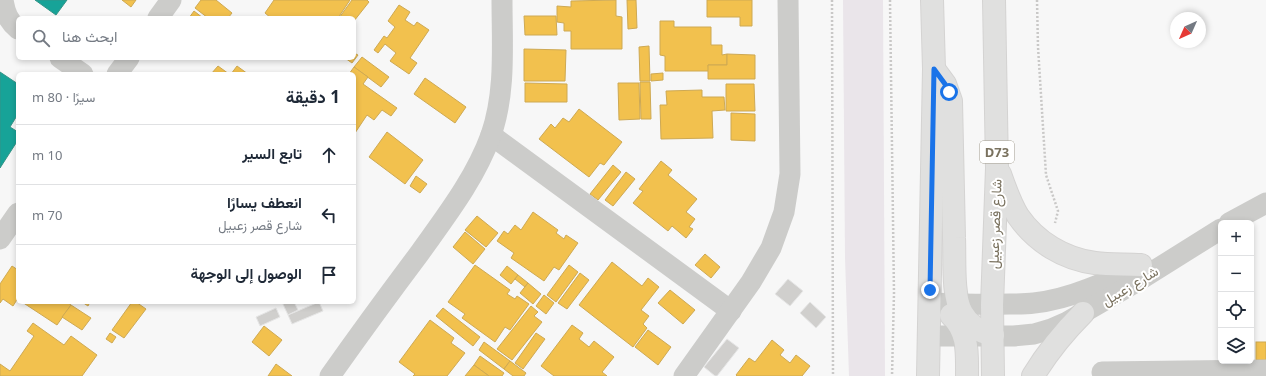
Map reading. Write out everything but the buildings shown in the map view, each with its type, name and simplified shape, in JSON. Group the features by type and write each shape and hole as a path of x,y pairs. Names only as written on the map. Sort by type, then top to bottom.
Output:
{"main road":[{"path":"928,376 934,69 932,0"},
{"name":"شارع قصر زعبيل","path":"993,376 992,305 997,168 994,0"},
{"path":"934,69 945,84 951,101 955,282 958,304 967,322 975,328 993,336"},
{"path":"997,168 1010,201 1018,216 1029,230 1041,241 1068,257 1081,261 1141,265"},
{"path":"930,304 947,312 961,327 967,345 967,376"},
{"path":"1033,376 1067,328 1083,313"}],"street":[{"path":"4,0 5,12 12,24 16,27"},
{"path":"159,16 171,0"},
{"path":"330,376 453,207 475,172 491,135 498,108 502,81 502,0"},
{"path":"684,376 751,282 771,248 784,212 790,174 788,0"},
{"path":"63,60 80,72"},
{"path":"118,72 128,60"},
{"path":"491,135 731,311"},
{"name":"شارع زعبيل","path":"1234,220 1266,203"},
{"path":"0,238 16,216"},
{"name":"شارع زعبيل","path":"930,304 992,305 1034,303 1062,297 1115,278 1141,265 1162,251 1185,239 1218,227"},
{"name":"شارع زعبيل","path":"929,336 1014,336 1034,334 1068,322 1134,284 1218,229"},
{"path":"1102,372 1266,370"}],"path":[{"path":"832,0 833,376"},
{"path":"890,0 894,293 892,376"},
{"path":"1037,0 1038,47 1046,175 1058,211 1054,225"}],"shaded area":[{"path":"843,0 883,0 885,376 849,376 845,258"}],"route":[{"path":"930,290 934,69 940,76 949,92"}]}
